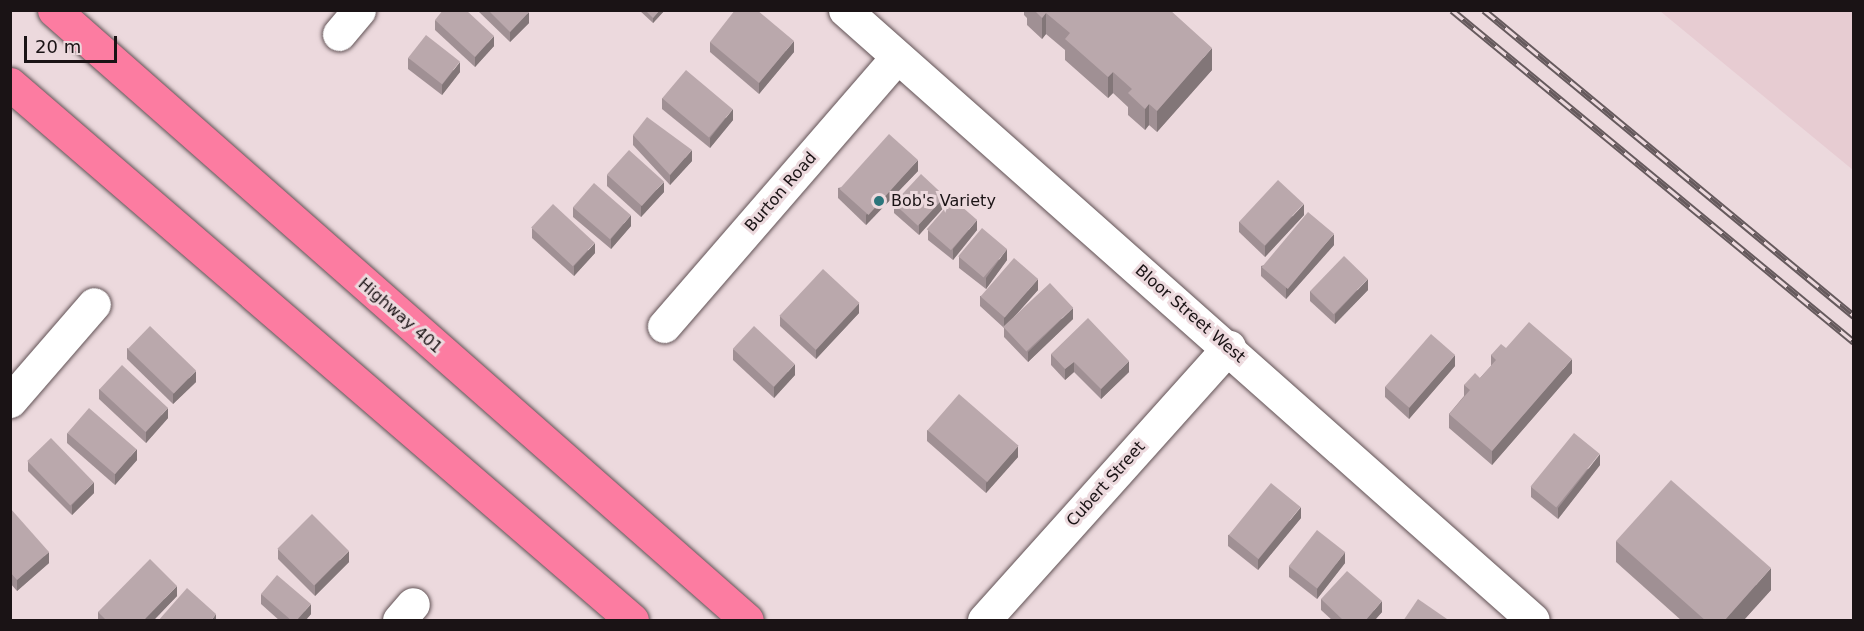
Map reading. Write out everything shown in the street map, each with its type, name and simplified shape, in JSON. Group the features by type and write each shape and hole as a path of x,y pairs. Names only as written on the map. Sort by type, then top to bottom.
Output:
{"highway":[{"name":"Highway 401","path":"54,10 747,621"},
{"path":"10,84 632,621"}],"main road":[{"name":"Bloor Street West","path":"845,10 1229,347 1533,621"},
{"name":"Burton Road","path":"664,326 897,57"},
{"path":"10,401 94,304"},
{"name":"Cubert Street","path":"984,621 1229,347"}],"shaded area":[{"path":"1660,11 1853,11 1853,170"}],"building":[{"path":"443,10 466,10 494,36 475,57 435,20"},
{"path":"488,10 527,10 529,12 510,32"},
{"path":"645,10 660,10 653,18"},
{"path":"735,10 757,10 794,41 759,83 710,42"},
{"path":"1034,10 1170,10 1212,48 1157,111 1149,104 1145,109 1128,93 1132,89 1113,72 1108,77 1065,39 1070,33 1046,13 1042,18"},
{"path":"426,35 460,61 442,84 408,58"},
{"path":"686,70 733,109 709,138 662,98"},
{"path":"647,117 692,150 670,175 633,135"},
{"path":"889,134 918,160 868,215 839,189"},
{"path":"629,150 664,181 642,206 607,175"},
{"path":"921,174 945,197 918,226 894,203"},
{"path":"1278,180 1304,204 1265,246 1239,222"},
{"path":"594,183 631,215 610,239 573,207"},
{"path":"953,199 977,220 951,250 927,229"},
{"path":"553,204 595,243 573,266 531,227"},
{"path":"1308,212 1334,234 1288,289 1262,267"},
{"path":"982,228 1007,249 983,278 958,256"},
{"path":"1344,256 1368,279 1334,314 1310,291"},
{"path":"1014,258 1038,279 1005,317 981,296"},
{"path":"823,269 860,303 816,350 779,316"},
{"path":"1050,283 1073,308 1026,352 1003,327"},
{"path":"1088,318 1129,361 1101,389 1074,362 1065,369 1051,354"},
{"path":"1529,322 1572,359 1492,451 1449,414 1470,390 1464,385 1475,373 1480,378 1496,360 1491,355 1501,344 1506,348"},
{"path":"150,326 196,370 174,393 128,349"},
{"path":"754,326 795,364 774,387 733,349"},
{"path":"1431,334 1455,355 1409,408 1385,387"},
{"path":"122,365 168,408 146,432 99,389"},
{"path":"959,394 1019,446 987,482 928,430"},
{"path":"89,408 137,449 115,474 67,433"},
{"path":"1574,433 1600,454 1556,507 1531,487"},
{"path":"51,438 94,483 70,506 27,461"},
{"path":"1671,480 1771,568 1724,621 1706,621 1616,541"},
{"path":"1271,483 1301,507 1258,559 1229,535"},
{"path":"10,508 49,552 17,580 10,572"},
{"path":"312,514 349,551 314,585 277,549"},
{"path":"1317,530 1345,552 1317,588 1289,566"},
{"path":"150,559 177,586 143,621 107,621 98,612"},
{"path":"1347,571 1382,601 1365,621 1344,621 1321,599"},
{"path":"277,575 311,604 296,621 292,621 261,594"},
{"path":"187,588 216,614 211,621 158,621"},
{"path":"1418,599 1447,619 1446,621 1403,621"}],"railway":[{"path":"1452,10 1854,342"},
{"path":"1484,10 1854,316"}],"place":[{"name":"Bob's Variety","path":"879,201"}]}
